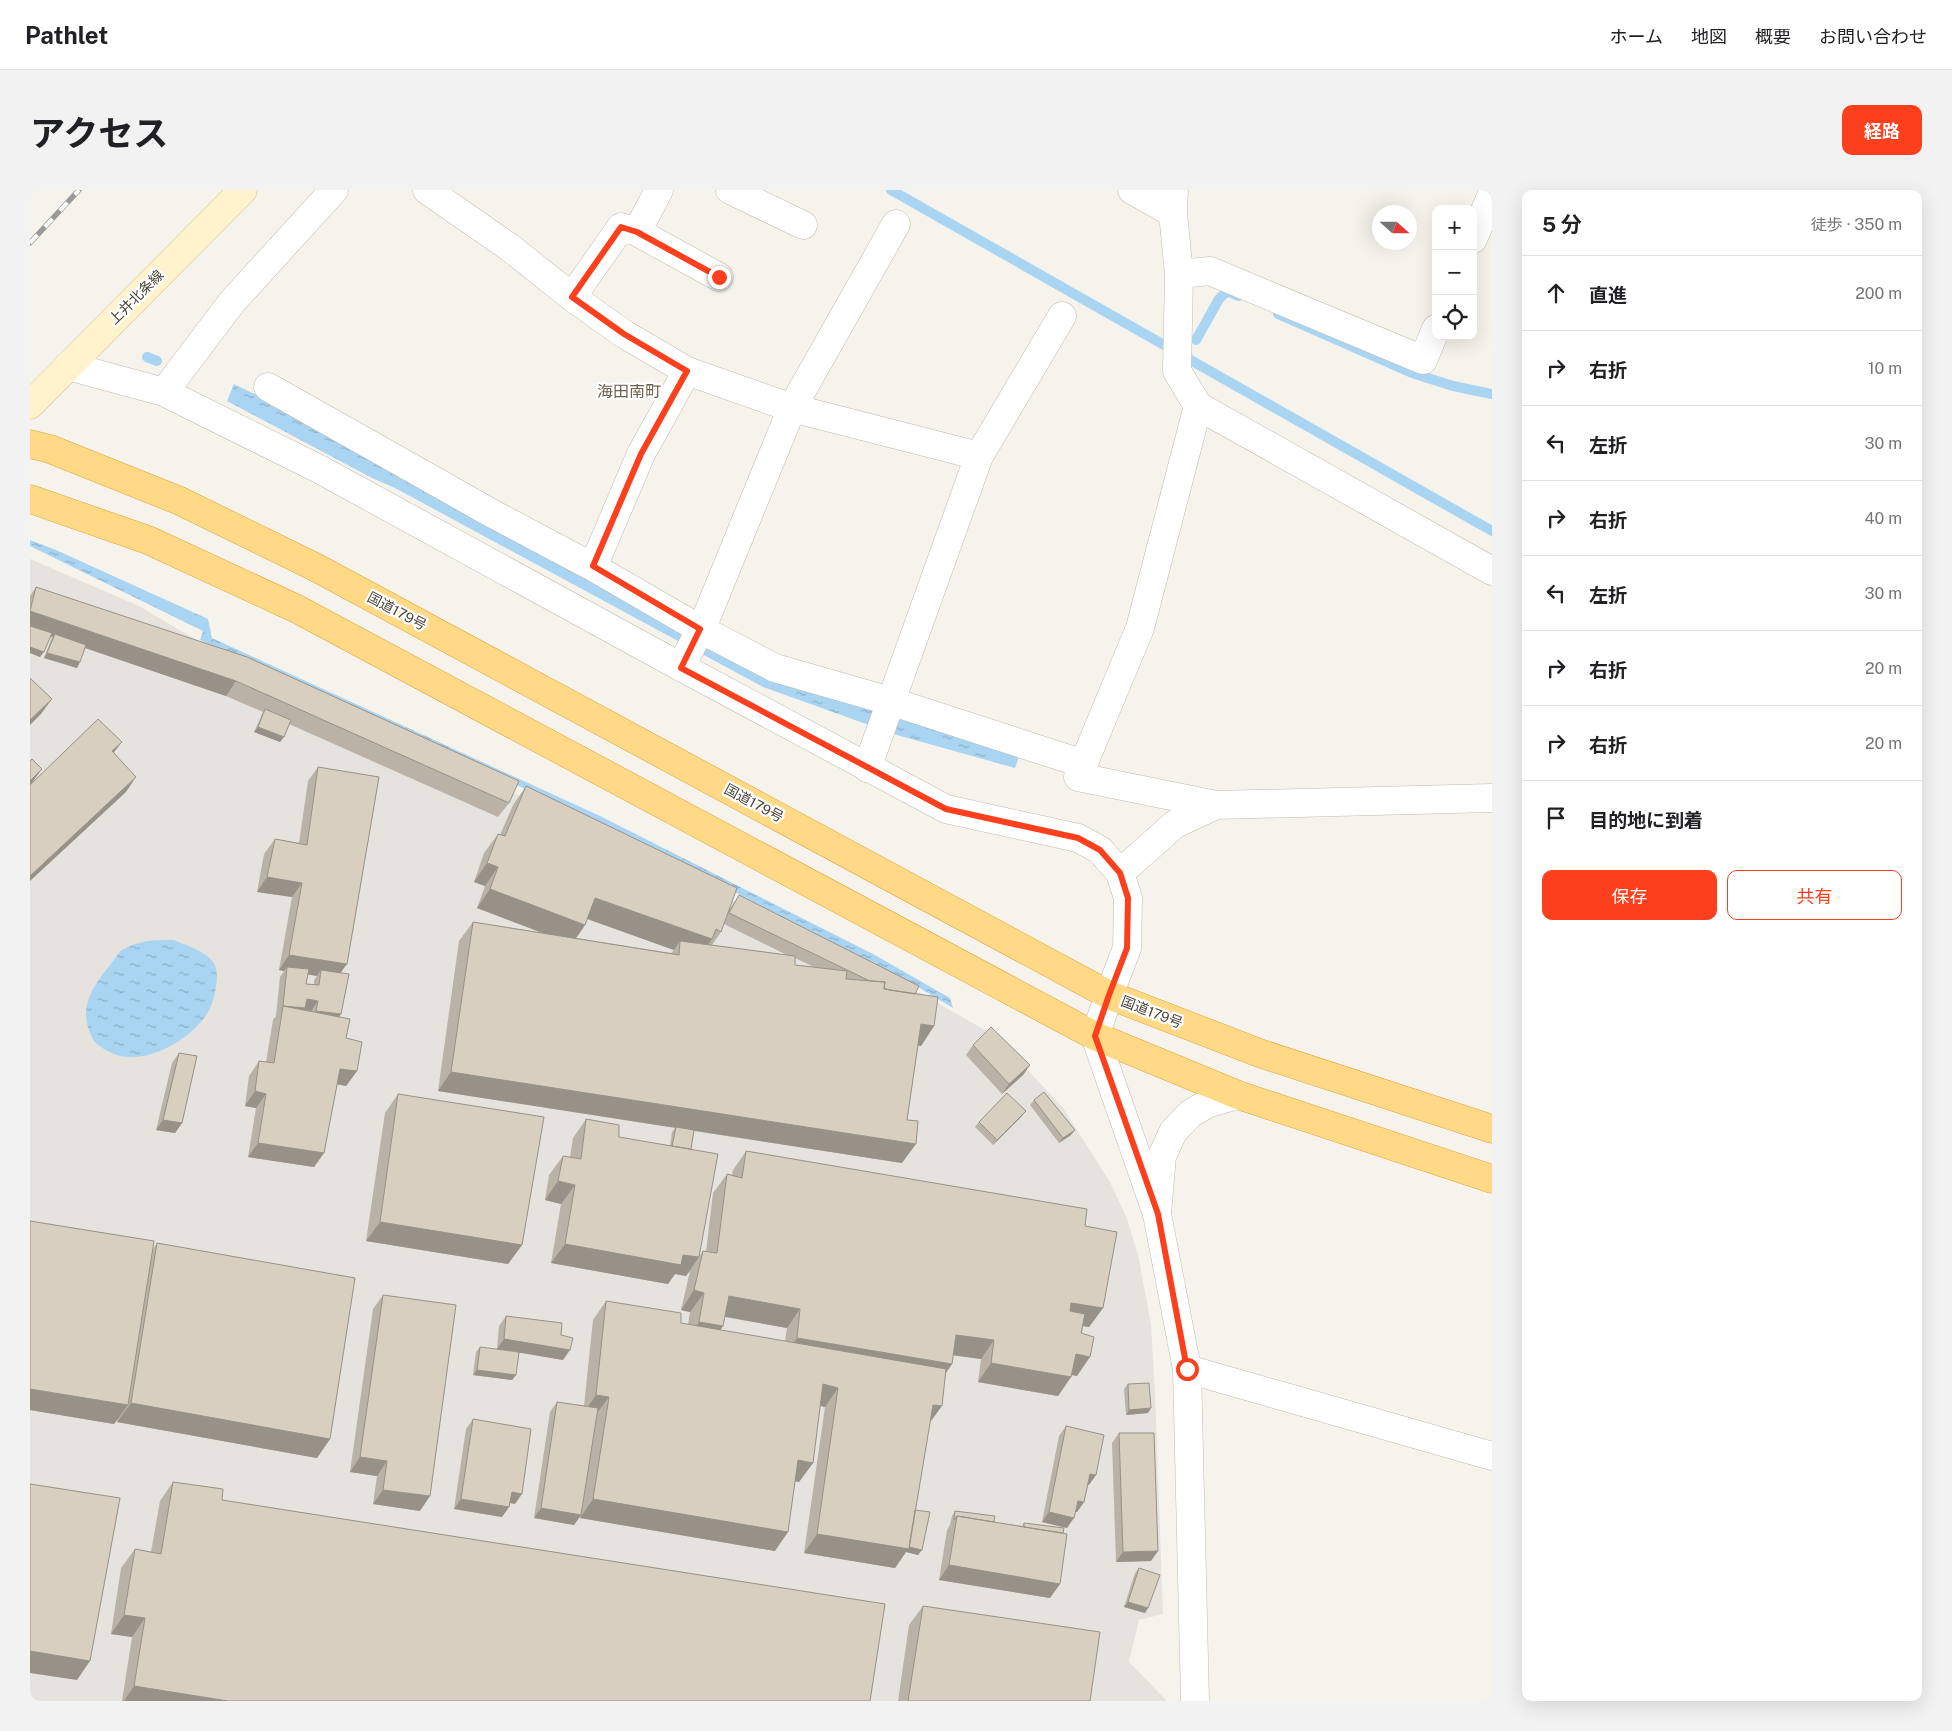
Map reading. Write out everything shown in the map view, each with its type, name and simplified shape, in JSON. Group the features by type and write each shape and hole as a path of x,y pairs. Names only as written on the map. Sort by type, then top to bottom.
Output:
{"highway":[{"name":"国道179号","path":"40,447 180,501 317,568 1109,995 1262,1054 1492,1129"},
{"path":"30,499 148,540 297,609 1095,1036 1238,1095 1492,1179"}],"main road":[{"name":"上井北条線","path":"30,405 243,190"}],"street":[{"path":"164,392 232,302 334,190"},
{"path":"426,190 509,247 572,297 624,334 687,371 792,408 979,456"},
{"path":"637,232 659,190"},
{"path":"730,190 804,225"},
{"path":"1132,190 1173,201 1179,274 1177,371 1198,406 1492,571"},
{"path":"1477,230 1492,194"},
{"path":"681,668 700,629 792,408 896,224"},
{"path":"572,297 621,227 637,232 719,277"},
{"path":"1179,274 1210,271 1423,360 1432,339"},
{"path":"867,768 979,456 1062,316"},
{"path":"68,366 164,392 319,469 681,668 946,809 1078,838 1100,850 1120,873 1128,898 1127,948 1095,1036 1158,1214 1187,1369 1196,1701"},
{"path":"593,566 641,454 687,371"},
{"path":"268,387 484,509 593,566 700,629 775,668 890,701 1084,764"},
{"path":"1198,406 1140,628 1078,777 1216,805 1492,798"},
{"path":"1120,873 1175,824 1216,805"},
{"path":"1158,1214 1162,1156 1173,1132 1191,1113 1209,1103 1238,1095"},
{"path":"1187,1369 1492,1456"}],"shaded area":[{"path":"30,559 139,606 198,641 310,692 920,993 997,1037 1063,1108 1110,1182 1126,1216 1138,1255 1151,1324 1163,1614 1139,1620 1129,1662 1167,1701 30,1701"}],"water":[{"path":"234,384 283,408 685,631 1020,755 1015,768 897,735 763,687 395,488 372,478 227,401"},
{"path":"30,540 208,619 212,638 600,816 873,954 950,998 953,1008 918,987 567,808 200,640 203,631 30,546"},
{"path":"174,940 200,952 209,958 216,967 216,987 206,1016 190,1033 179,1041 154,1053 128,1057 116,1055 104,1049 93,1039 86,1018 88,1000 97,982 122,950 141,942"}],"building":[{"path":"36,587 247,657 519,781 509,803 236,681 30,611"},
{"path":"30,626 52,633 44,652 30,647"},
{"path":"55,634 86,645 80,662 47,653"},
{"path":"30,678 52,699 30,720"},
{"path":"265,709 291,720 284,737 258,727"},
{"path":"98,719 122,742 112,751 136,777 30,876 30,785"},
{"path":"32,759 42,769 30,781 30,761"},
{"path":"318,767 379,777 347,964 289,955 302,883 267,877 275,839 307,845"},
{"path":"526,786 737,888 721,932 716,929 712,939 595,898 585,925 490,889 498,867 487,863 498,834 505,836"},
{"path":"739,895 919,986 915,994 884,988 885,982 870,981 729,913"},
{"path":"473,922 679,955 680,941 795,956 795,965 847,971 846,979 885,982 884,989 938,997 934,1026 921,1024 907,1120 918,1121 916,1144 451,1072"},
{"path":"287,967 309,969 306,984 319,985 321,970 349,974 341,1014 316,1011 318,1001 307,999 305,1008 283,1006"},
{"path":"283,1006 350,1019 346,1038 362,1042 357,1071 340,1069 324,1153 258,1143 266,1094 255,1091 259,1061 274,1063"},
{"path":"991,1027 1030,1065 1009,1084 973,1045"},
{"path":"179,1053 197,1056 182,1123 163,1120"},
{"path":"1044,1092 1075,1130 1063,1138 1034,1100"},
{"path":"1007,1093 1026,1111 997,1140 979,1122"},
{"path":"398,1094 544,1117 522,1245 380,1222"},
{"path":"586,1119 619,1125 619,1137 718,1154 699,1257 683,1255 681,1265 565,1244 575,1185 558,1181 563,1156 581,1159"},
{"path":"676,1127 694,1130 691,1149 672,1146"},
{"path":"746,1151 1087,1209 1085,1226 1117,1232 1103,1308 1071,1303 1070,1311 1085,1314 1081,1333 1094,1337 1090,1357 1076,1354 1071,1377 991,1363 994,1340 956,1335 952,1364 797,1338 800,1309 729,1296 723,1326 699,1322 704,1293 694,1290 703,1251 717,1253 727,1174 742,1178"},
{"path":"30,1221 154,1241 128,1405 30,1389"},
{"path":"157,1243 355,1278 330,1439 131,1403"},
{"path":"383,1295 456,1305 430,1496 383,1490 387,1461 360,1457"},
{"path":"606,1301 681,1313 681,1323 946,1369 942,1406 933,1405 909,1549 817,1534 838,1388 823,1384 813,1463 798,1460 788,1532 593,1499 609,1397 596,1395"},
{"path":"506,1316 562,1323 561,1335 573,1338 570,1350 504,1339"},
{"path":"480,1347 519,1352 516,1375 477,1370"},
{"path":"1149,1383 1151,1408 1129,1410 1128,1384"},
{"path":"557,1402 598,1408 581,1515 541,1508"},
{"path":"473,1419 531,1429 522,1494 512,1492 509,1507 461,1499"},
{"path":"1066,1426 1104,1435 1096,1475 1090,1474 1084,1502 1078,1501 1074,1518 1049,1512"},
{"path":"1119,1433 1154,1433 1158,1551 1123,1552"},
{"path":"173,1482 223,1489 222,1500 885,1604 870,1701 228,1701 134,1686 145,1618 124,1615 135,1549 161,1554"},
{"path":"30,1484 120,1498 90,1661 30,1651"},
{"path":"915,1510 930,1512 922,1550 909,1547"},
{"path":"955,1511 995,1516 994,1522 957,1516 954,1520"},
{"path":"957,1516 1067,1534 1060,1584 949,1565"},
{"path":"1024,1523 1064,1528 1063,1533 1024,1527"},
{"path":"1139,1568 1160,1575 1148,1608 1128,1602"},
{"path":"923,1606 1100,1632 1090,1701 908,1701"}],"waterway":[{"path":"891,190 1492,531"},
{"path":"1196,340 1219,299 1227,291 1238,296"},
{"path":"1278,314 1412,373 1453,386 1492,394"},
{"path":"147,357 157,361"}],"railway":[{"path":"30,243 79,190"}],"district":[{"name":"海田南町","path":"629,391"}],"route":[{"path":"719,277 637,232 621,227 572,297 624,334 687,371 641,454 593,566 700,629 681,668 946,809 1078,838 1100,850 1120,873 1128,898 1127,948 1095,1036 1158,1214 1187,1369"}]}
